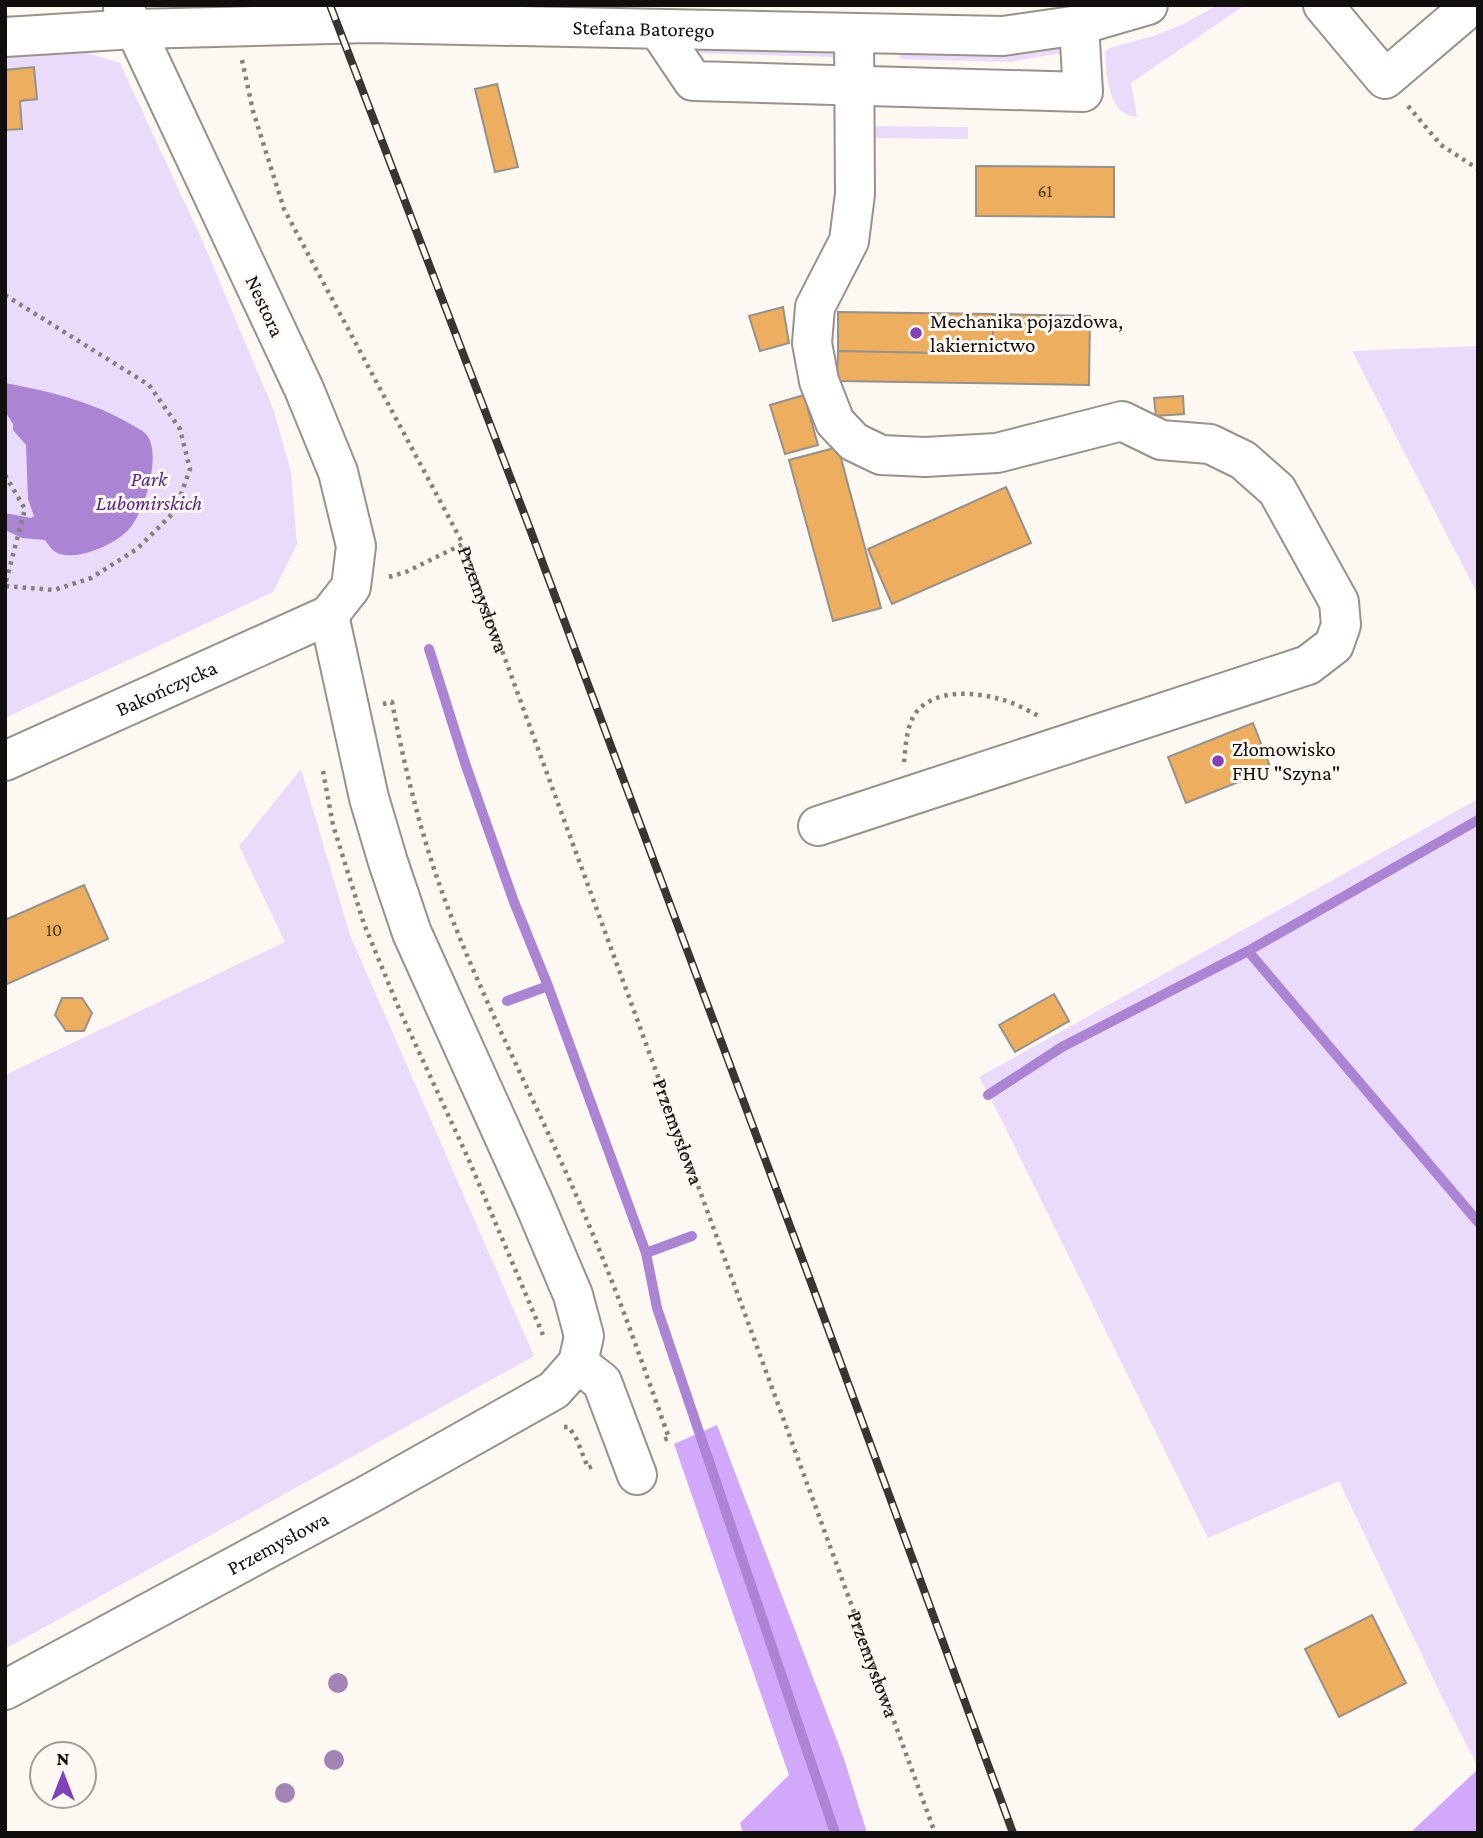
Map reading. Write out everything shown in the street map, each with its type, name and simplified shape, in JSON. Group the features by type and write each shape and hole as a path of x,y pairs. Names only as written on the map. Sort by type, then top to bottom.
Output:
{"street":[{"name":"Stefana Batorego","path":"5,37 128,17 234,26 369,23 475,15 658,29 783,19 855,34 1003,37 1079,25 1148,5"},
{"path":"1323,5 1385,79 1472,5"},
{"name":"Nestora","path":"128,17 304,388 338,472 356,546 340,601"},
{"path":"658,29 693,81 1083,92 1079,25"},
{"path":"818,826 1308,665 1335,645 1341,625 1339,602 1277,490 1243,460 1210,444 1161,440 1122,421 997,453 925,457 881,455 854,442 835,422 819,381 812,343 815,307 849,241 855,194 855,34"},
{"path":"340,601 351,711 369,798 412,933 573,1295 584,1336 578,1363 602,1382 633,1464"},
{"name":"Bakończycka","path":"5,761 340,601"},
{"name":"Przemysłowa","path":"5,1690 359,1500 554,1390 578,1363"}],"path":[{"path":"234,26 253,111 284,209 463,544"},
{"path":"1385,79 1441,145 1478,169"},
{"path":"5,295 149,385 180,429 191,469 175,511 137,549 91,578 54,590 5,586 25,509 5,475"},
{"name":"Przemysłowa","path":"340,601 463,544 935,1833"},
{"path":"900,800 907,733 917,711 934,698 964,693 1001,699 1045,719 1072,743"},
{"path":"351,711 392,702 402,757 421,829 450,915 591,1230 630,1328 669,1438 633,1464 588,1468 569,1427 560,1426"}],"green space":[{"path":"1217,5 1245,5 1131,83 1137,117 1120,110 1109,86 1105,52 1184,24"},
{"path":"693,45 835,49 835,57 693,53"},
{"path":"1059,46 1061,53 1009,62 900,59 899,51"},
{"name":"Park Lubomirskich","path":"78,50 120,63 203,242 274,411 291,472 297,544 273,592 5,718 5,54"},
{"path":"869,126 968,127 968,139 869,138"},
{"path":"1478,346 1478,595 1352,351"},
{"path":"301,769 350,935 534,1356 5,1649 5,1075 285,942 239,846"},
{"path":"1478,799 1478,1767 1339,1481 1208,1538 979,1077"}],"shaded area":[{"path":"5,383 87,404 146,434 153,455 150,483 135,521 123,535 87,553 68,555 55,552 45,540 22,538 5,530 5,513 31,518 34,516 28,499 26,445 13,430 13,424 6,413"},
{"path":"717,1425 844,1759 867,1833 743,1833 740,1823 789,1775 674,1444"},
{"path":"1478,1769 1478,1833 1410,1833"}],"building":[{"path":"34,67 37,99 20,101 22,129 5,130 5,70"},
{"path":"497,84 518,167 495,172 475,89"},
{"path":"976,166 1114,167 1114,217 976,216"},
{"path":"783,307 789,343 760,351 749,316"},
{"name":"Mechanika pojazdowa, lakiernictwo","path":"838,312 993,314 993,354 838,351"},
{"path":"993,314 1090,316 1089,385 837,381 838,351 993,354"},
{"path":"804,395 818,445 785,454 770,405"},
{"path":"1183,396 1184,414 1156,416 1154,398"},
{"path":"838,447 881,608 833,621 789,460"},
{"path":"1006,487 1031,543 892,604 868,549"},
{"name":"Złomowisko FHU \"Szyna\"","path":"1253,723 1271,769 1186,803 1168,757"},
{"path":"84,885 108,939 5,985 5,920"},
{"path":"1054,994 1069,1021 1015,1052 999,1025"},
{"path":"62,998 82,998 92,1013 84,1031 66,1031 55,1015"},
{"path":"1372,1615 1406,1683 1339,1717 1305,1649"}],"waterway":[{"path":"429,649 466,766 514,902 548,986 646,1253"},
{"path":"988,1095 1062,1047 1248,951 1478,820"},
{"path":"1248,951 1478,1222"},
{"path":"507,1001 548,986"},
{"path":"692,1236 646,1253 657,1308 835,1833"}],"railway":[{"path":"330,5 530,529 1013,1833"}],"place":[{"name":"Mechanika pojazdowa, lakiernictwo","path":"916,333"},
{"name":"Złomowisko FHU \"Szyna\"","path":"1218,761"}]}
